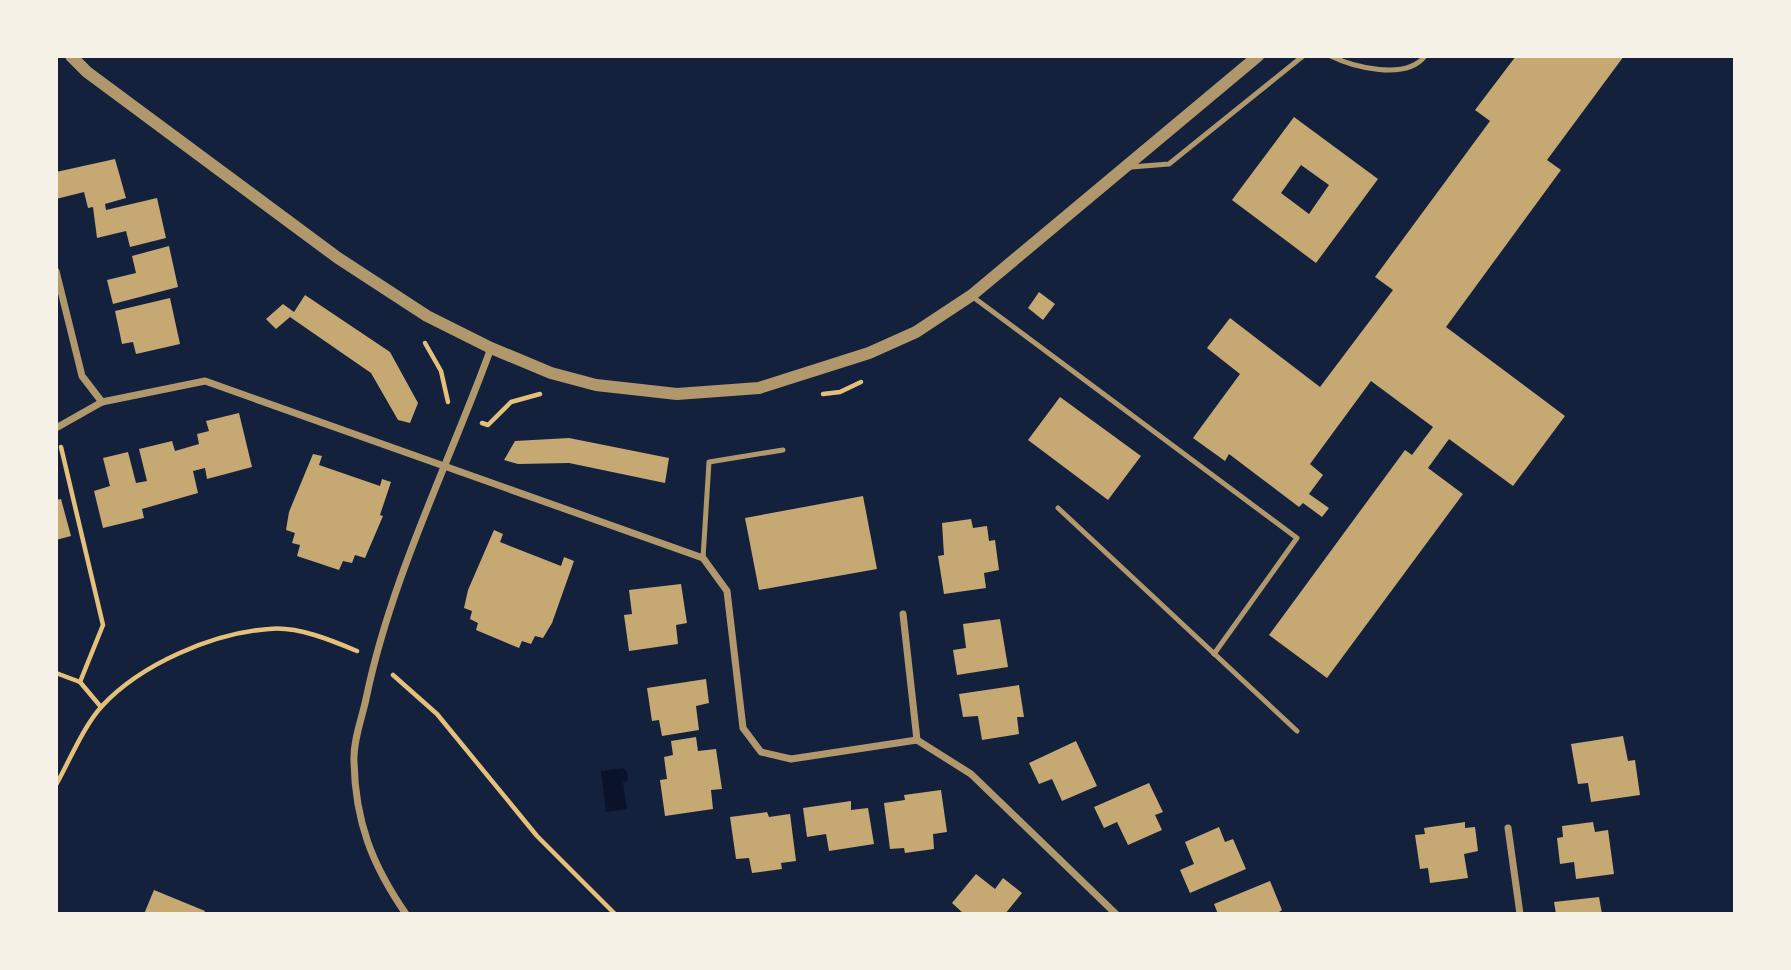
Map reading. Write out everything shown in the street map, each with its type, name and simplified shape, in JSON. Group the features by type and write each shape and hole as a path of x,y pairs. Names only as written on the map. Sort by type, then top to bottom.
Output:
{"street":[{"path":"71,56 87,72 338,258 427,316 491,348 551,373 596,385 677,394 759,388 869,353 916,332 972,295 1258,56"},
{"path":"56,271 82,376 102,402"},
{"path":"406,914 382,879 363,836 354,759 374,658 443,464 466,417 491,348"},
{"path":"56,428 102,402 205,381 703,558 727,591 743,728 761,752 790,759 917,740 971,774 1116,914"},
{"path":"903,614 917,740"},
{"path":"1508,828 1520,914"}],"lane":[{"path":"1125,167 1169,164 1303,56"},
{"path":"1331,56 1343,62 1381,69 1405,68 1425,56"},
{"path":"972,295 1297,538 1214,654"},
{"path":"703,558 709,462 783,450"},
{"path":"1058,508 1297,731"}],"path":[{"path":"418,338 429,346 441,371 449,411 488,425 511,402 542,394"},
{"path":"813,395 840,392 863,381"},
{"path":"59,441 103,625 80,682"},
{"path":"56,785 101,708 134,679 209,639 272,628 327,638 374,658 437,715 537,836 615,914"},
{"path":"56,673 80,682 101,708"}],"water":[{"path":"623,768 627,772 628,781 623,782 627,809 606,812 601,771"}],"building":[{"path":"1516,56 1624,56 1547,160 1561,170 1446,327 1565,416 1513,486 1449,439 1428,468 1463,494 1327,678 1269,635 1405,450 1412,455 1433,427 1371,381 1310,464 1323,475 1309,494 1329,508 1322,517 1303,503 1299,507 1229,454 1225,461 1193,438 1240,374 1207,348 1230,318 1320,387 1393,290 1375,277 1490,121 1475,110"},
{"path":"1294,117 1378,179 1316,263 1232,200","holes":["1301,165 1329,185 1309,214 1281,193"]},
{"path":"115,159 126,198 105,204 106,210 157,198 166,238 130,247 126,231 97,238 93,207 88,208 84,192 56,199 56,172"},
{"path":"169,246 178,287 113,304 107,280 136,273 132,256"},
{"path":"1039,292 1055,304 1043,320 1028,308"},
{"path":"305,295 390,352 418,403 410,423 398,420 371,373 290,317 276,329 266,319 283,304 294,312"},
{"path":"170,298 180,344 136,354 133,342 122,344 115,311"},
{"path":"1060,397 1141,456 1108,500 1028,440"},
{"path":"239,413 252,467 207,479 205,468 193,471 198,493 142,509 144,518 103,528 94,491 110,486 103,458 128,452 136,483 147,481 139,449 172,441 175,451 199,444 197,434 209,431 206,421"},
{"path":"569,438 669,458 665,483 569,463 518,464 504,460 515,441"},
{"path":"313,454 322,456 319,465 380,486 382,479 391,482 380,515 383,516 365,558 355,555 352,563 343,561 339,570 297,556 300,545 292,543 295,533 286,530 289,512"},
{"path":"863,496 877,569 759,590 745,518"},
{"path":"61,499 71,536 56,540 56,500"},
{"path":"971,519 973,528 987,526 989,541 995,540 999,570 984,573 986,588 944,594 938,556 944,555 942,523"},
{"path":"494,530 503,534 500,542 561,566 564,557 574,561 552,623 543,638 535,636 531,644 522,641 519,648 476,630 478,623 470,619 472,611 464,608 468,590"},
{"path":"681,584 687,623 676,625 678,644 629,651 624,615 632,614 629,590"},
{"path":"1000,619 1008,667 957,675 953,650 966,648 963,624"},
{"path":"706,679 709,703 696,706 699,730 662,736 659,720 652,721 647,688"},
{"path":"1019,685 1024,717 1017,717 1019,734 982,740 978,716 963,717 959,694"},
{"path":"1623,736 1628,761 1635,760 1640,795 1591,802 1588,783 1578,784 1571,744"},
{"path":"696,737 698,751 716,749 722,789 711,790 713,809 665,816 660,780 667,779 664,757 673,755 671,741"},
{"path":"1076,741 1097,786 1062,801 1052,779 1039,784 1029,763"},
{"path":"1149,783 1163,812 1155,815 1162,830 1128,845 1117,822 1104,828 1094,807"},
{"path":"941,790 947,832 933,834 934,849 905,853 904,848 890,849 884,803 905,800 904,795"},
{"path":"851,801 851,810 868,808 874,844 829,851 826,834 807,837 803,808"},
{"path":"767,812 769,817 790,814 796,861 781,863 782,869 752,873 749,858 736,859 730,817"},
{"path":"1465,822 1465,828 1475,827 1478,851 1464,854 1468,878 1430,883 1428,868 1420,869 1415,835 1425,834 1424,828"},
{"path":"1593,822 1595,832 1608,830 1614,874 1576,879 1574,862 1560,864 1557,838 1563,837 1562,826"},
{"path":"1219,827 1225,842 1233,839 1246,869 1190,893 1180,870 1194,864 1185,842"},
{"path":"976,874 995,889 1003,878 1022,893 1005,914 964,914 952,903"},
{"path":"1270,881 1282,910 1276,914 1218,914 1214,904"},
{"path":"154,890 205,911 203,914 144,914"},
{"path":"1599,897 1602,914 1556,914 1554,902"}]}
